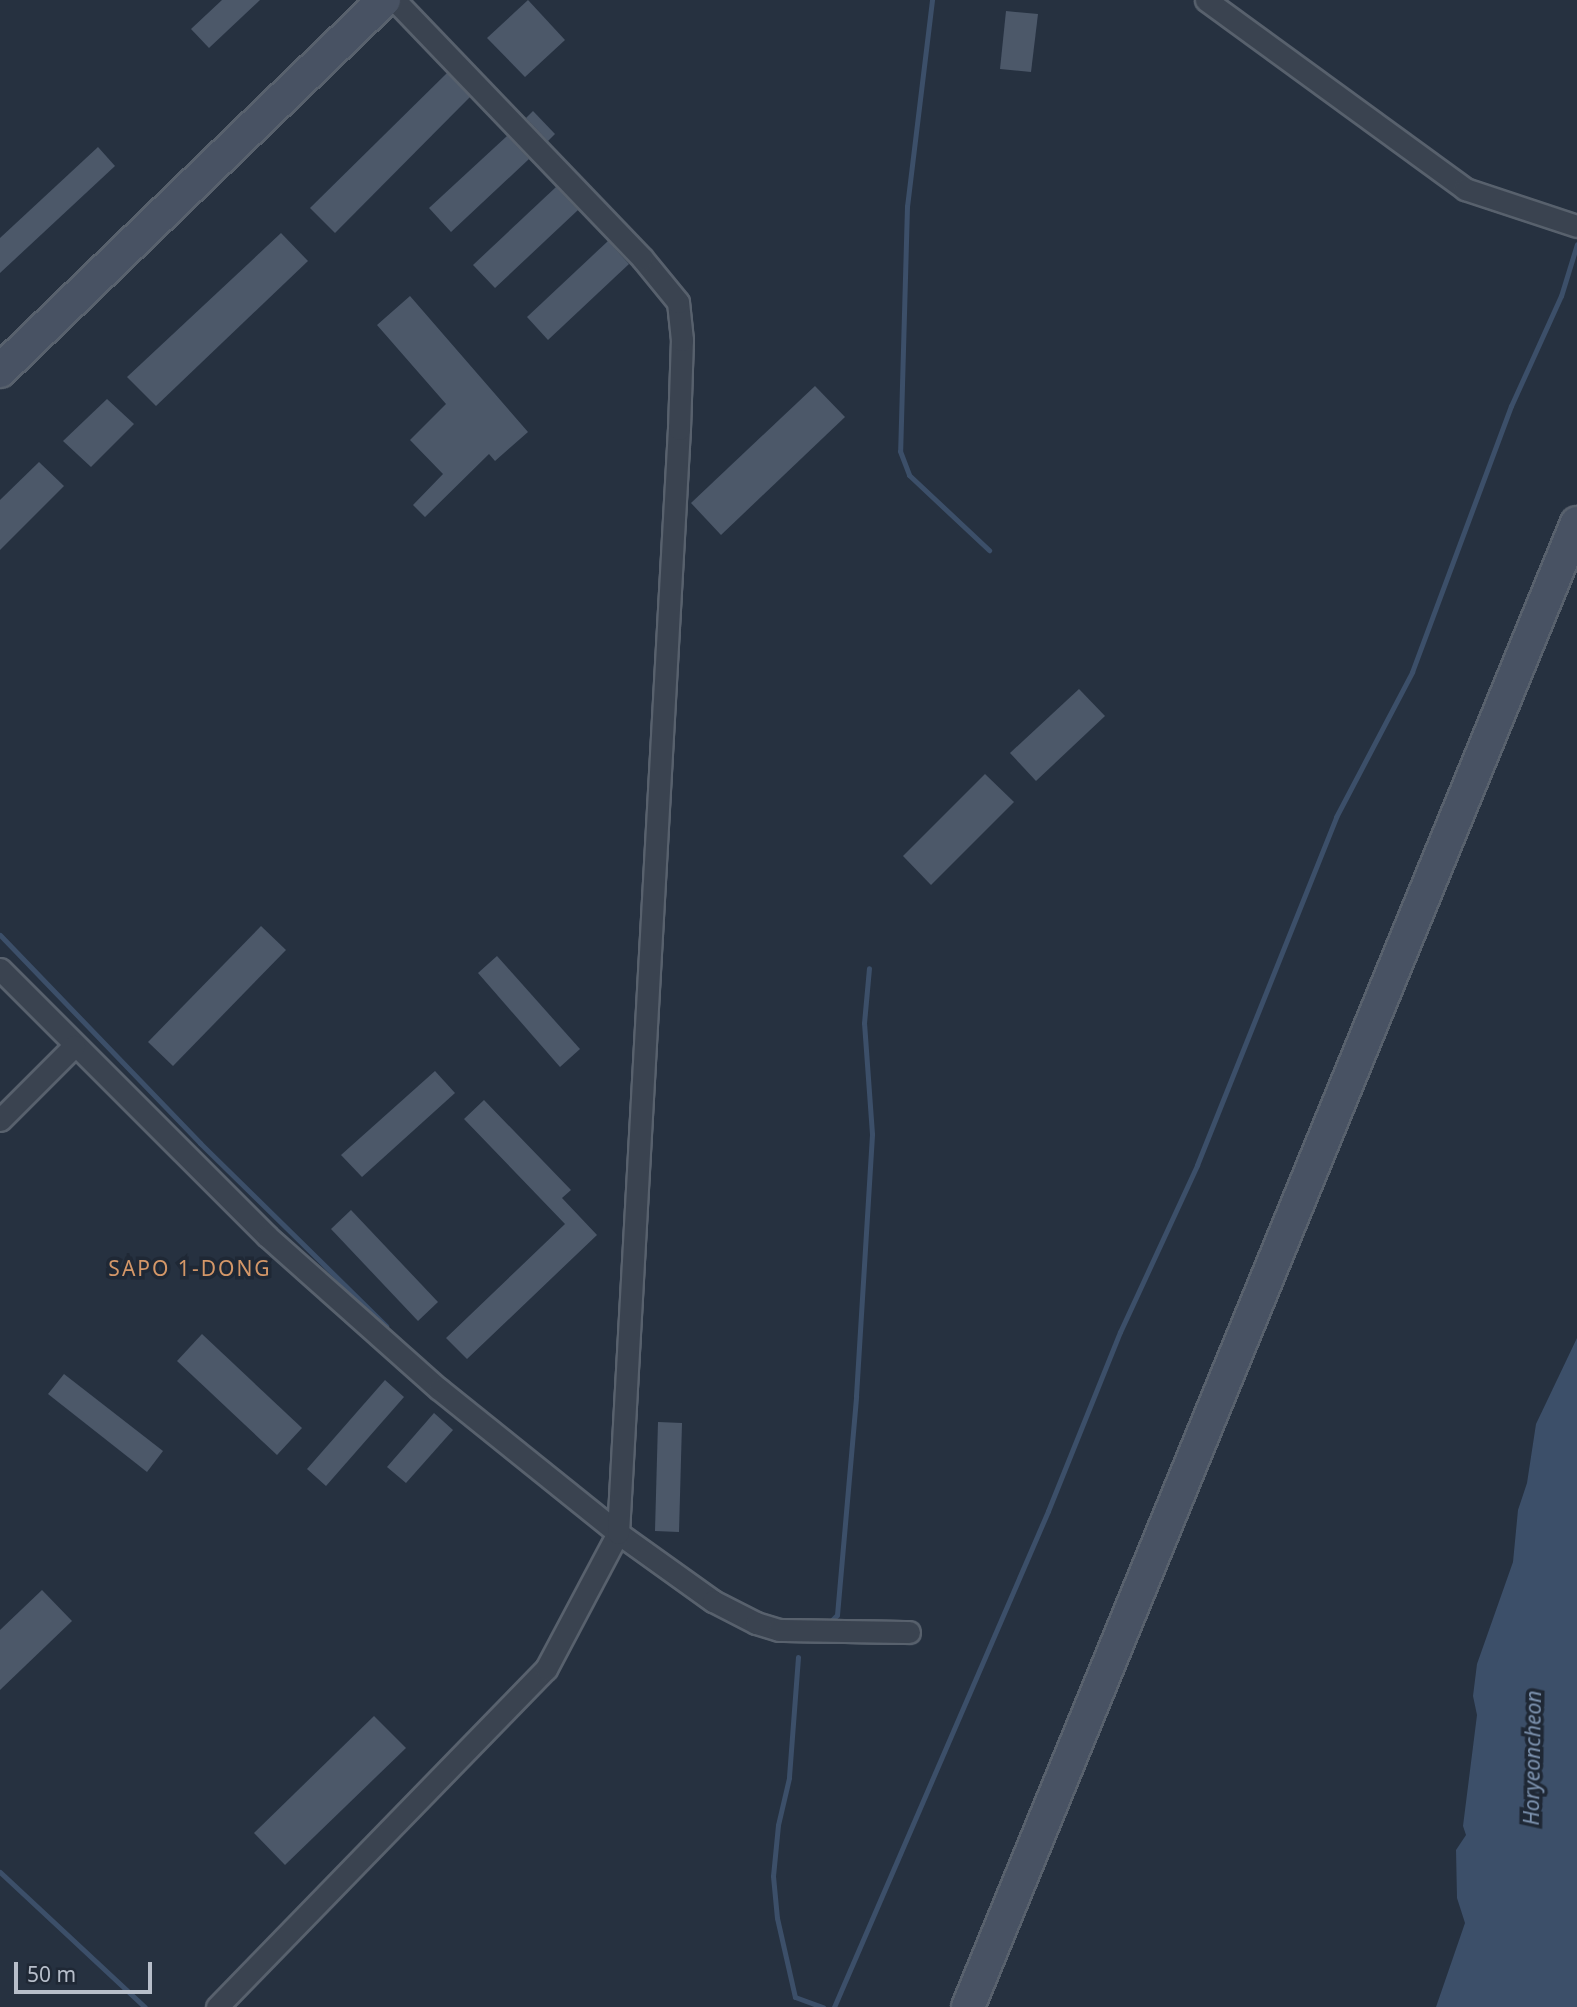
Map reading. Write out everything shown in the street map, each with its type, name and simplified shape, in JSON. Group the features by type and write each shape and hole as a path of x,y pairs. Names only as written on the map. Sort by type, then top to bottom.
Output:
{"street":[{"path":"0,371 384,0"},
{"path":"217,2007 546,1669 618,1533 679,429 681,340 678,302 642,258 395,0"},
{"path":"1206,0 1465,189 1577,226"},
{"path":"968,2007 1577,523"},
{"path":"0,970 267,1236 418,1371 618,1533 713,1601 756,1623 779,1630 909,1632"},
{"path":"0,1120 74,1046"}],"water":[{"name":"Horyeoncheon","path":"1577,1338 1577,2007 1436,2007 1465,1923 1457,1898 1456,1850 1466,1835 1463,1826 1477,1715 1473,1696 1477,1664 1513,1562 1518,1510 1527,1483 1536,1424"}],"building":[{"path":"222,0 260,0 209,48 191,29"},
{"path":"528,0 565,40 525,77 487,38"},
{"path":"1006,11 1038,14 1031,72 1000,69"},
{"path":"447,73 470,97 335,233 310,208"},
{"path":"533,111 555,134 548,141 526,118"},
{"path":"507,136 529,159 451,232 429,208"},
{"path":"98,147 115,166 0,273 0,238"},
{"path":"556,187 578,210 495,288 473,265"},
{"path":"281,233 308,261 156,406 127,377"},
{"path":"608,241 629,264 548,340 527,317"},
{"path":"410,296 528,432 495,461 489,454 425,517 413,505 443,474 410,440 446,404 377,325"},
{"path":"815,386 845,417 721,535 691,503"},
{"path":"107,399 134,424 91,467 63,441"},
{"path":"39,462 64,486 0,550 0,500"},
{"path":"1079,689 1105,716 1036,781 1010,753"},
{"path":"985,774 1014,802 931,885 903,856"},
{"path":"261,926 286,950 173,1066 148,1042"},
{"path":"497,956 580,1049 560,1067 478,973"},
{"path":"435,1071 455,1093 362,1177 341,1155"},
{"path":"484,1100 571,1190 562,1198 597,1235 467,1359 446,1338 565,1224 464,1119"},
{"path":"351,1210 438,1302 418,1321 331,1229"},
{"path":"202,1334 302,1428 277,1455 177,1361"},
{"path":"64,1374 163,1451 147,1472 48,1394"},
{"path":"385,1380 404,1397 326,1486 307,1469"},
{"path":"434,1413 453,1430 406,1483 387,1467"},
{"path":"658,1422 682,1423 679,1532 655,1531"},
{"path":"42,1590 72,1621 0,1690 0,1630"},
{"path":"374,1716 406,1748 285,1865 254,1833"}],"waterway":[{"path":"932,0 907,206 900,451 909,475 989,550"},
{"path":"834,2007 1048,1511 1120,1332 1197,1165 1336,817 1412,672 1511,406 1561,296 1577,244"},
{"path":"0,935 200,1143 386,1326"},
{"path":"827,1625 837,1615 856,1396 872,1134 864,1023 869,968"},
{"path":"798,1657 789,1778 778,1825 773,1876 777,1918 795,1997 823,2007"},
{"path":"0,1872 145,2007"}],"district":[{"name":"SAPO 1-DONG","path":"190,1268"}]}
